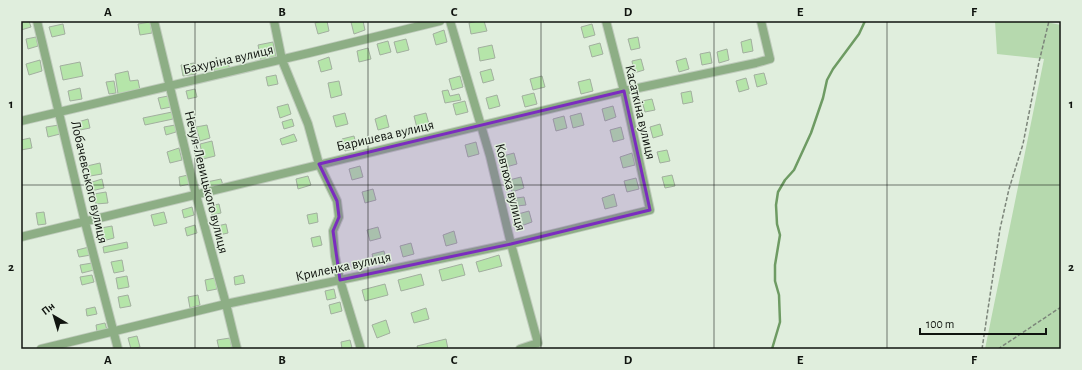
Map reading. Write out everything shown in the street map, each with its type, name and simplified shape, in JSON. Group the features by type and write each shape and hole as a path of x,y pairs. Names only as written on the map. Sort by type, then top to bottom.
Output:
{"street":[{"name":"Лобачевського вулиця","path":"37,21 60,112 85,222 118,349"},
{"name":"Нечуя-Левицького вулиця","path":"154,21 196,194 237,349"},
{"path":"274,21 282,60 308,124 319,164 337,202 339,217 333,231 335,256 340,280 361,349"},
{"name":"Бахуріна вулиця","path":"21,121 282,60 440,21"},
{"name":"Ковтюха вулиця","path":"450,21 482,126 511,244 538,343 520,349"},
{"name":"Касаткіна вулиця","path":"606,21 624,91 650,210"},
{"name":"Баришева вулиця","path":"21,237 624,91 756,63 770,58 761,21"},
{"name":"Криленка вулиця","path":"41,349 226,304 511,244 650,210"}],"path":[{"path":"982,349 1000,229 1009,189 1023,144 1039,62 1049,21"},
{"path":"998,349 1002,348 1061,307"}],"highlighted area":[{"path":"624,91 650,210 511,244 340,280 333,231 339,217 337,201 319,164"}],"green space":[{"path":"995,21 1041,21 1061,25 1061,349 985,349 1044,59 997,54"}],"building":[{"path":"21,21 29,21 31,27 21,30"},
{"path":"327,21 329,31 318,34 315,23"},
{"path":"363,21 365,30 354,34 351,22"},
{"path":"484,21 487,31 471,34 469,23"},
{"path":"150,22 152,33 140,35 138,24"},
{"path":"63,24 65,34 52,37 49,27"},
{"path":"592,24 595,35 584,38 581,27"},
{"path":"444,30 447,42 436,45 433,34"},
{"path":"36,37 38,46 28,49 26,39"},
{"path":"638,37 640,48 631,50 628,39"},
{"path":"406,39 409,50 397,53 394,42"},
{"path":"751,39 753,51 743,53 741,42"},
{"path":"388,41 391,52 380,55 377,44"},
{"path":"273,42 276,56 261,60 258,45"},
{"path":"600,43 603,54 592,57 589,46"},
{"path":"492,45 495,58 480,61 478,48"},
{"path":"368,48 371,59 359,62 357,51"},
{"path":"727,49 729,60 719,63 717,52"},
{"path":"710,52 712,63 702,65 700,54"},
{"path":"329,57 332,69 321,72 318,61"},
{"path":"686,58 689,69 679,72 676,61"},
{"path":"641,59 644,70 634,73 632,61"},
{"path":"40,60 42,71 29,75 26,64"},
{"path":"227,60 230,69 215,73 212,64"},
{"path":"80,62 83,76 63,80 60,66"},
{"path":"194,63 196,74 183,76 181,65"},
{"path":"491,69 494,80 483,83 480,72"},
{"path":"128,71 130,81 138,80 140,90 118,94 115,74"},
{"path":"764,73 767,84 757,87 754,75"},
{"path":"276,75 278,84 268,86 266,77"},
{"path":"460,76 463,87 452,90 449,79"},
{"path":"542,76 545,87 533,90 530,79"},
{"path":"746,78 749,89 739,92 736,81"},
{"path":"590,79 593,91 581,94 578,82"},
{"path":"114,81 116,93 109,94 106,82"},
{"path":"339,81 342,95 331,98 328,83"},
{"path":"80,88 82,99 70,101 68,91"},
{"path":"195,89 197,97 188,99 186,91"},
{"path":"448,90 450,96 459,94 461,100 445,103 442,91"},
{"path":"691,91 693,102 683,104 681,93"},
{"path":"534,93 537,104 525,107 522,96"},
{"path":"497,95 500,106 489,109 486,98"},
{"path":"168,96 171,107 161,109 158,98"},
{"path":"652,99 655,110 645,112 642,101"},
{"path":"465,101 468,112 456,115 453,104"},
{"path":"288,104 291,114 280,118 277,107"},
{"path":"613,106 616,117 605,121 602,109"},
{"path":"172,112 173,119 145,125 143,118"},
{"path":"345,113 348,124 336,127 333,116"},
{"path":"426,113 429,124 417,128 414,116"},
{"path":"581,113 584,125 573,128 570,116"},
{"path":"386,115 389,127 378,130 375,119"},
{"path":"564,116 567,128 556,131 553,119"},
{"path":"88,119 90,128 80,130 78,122"},
{"path":"292,119 294,126 284,129 282,122"},
{"path":"660,124 663,135 653,138 650,127"},
{"path":"59,125 60,134 48,137 46,127"},
{"path":"175,125 176,132 166,135 164,127"},
{"path":"207,125 210,138 200,141 196,127"},
{"path":"621,127 624,139 613,142 610,130"},
{"path":"294,134 297,141 282,145 280,139"},
{"path":"354,136 357,148 345,151 342,139"},
{"path":"30,138 32,148 21,150 21,140"},
{"path":"212,141 215,156 203,159 200,144"},
{"path":"476,142 479,154 468,157 465,145"},
{"path":"179,148 182,160 170,163 167,152"},
{"path":"667,150 670,161 660,163 657,152"},
{"path":"514,153 517,164 506,167 503,156"},
{"path":"632,153 635,165 623,168 620,157"},
{"path":"100,163 102,174 90,176 87,166"},
{"path":"360,166 363,177 352,180 349,169"},
{"path":"188,175 190,184 180,186 179,177"},
{"path":"672,175 675,186 665,188 662,177"},
{"path":"308,176 311,185 298,189 296,179"},
{"path":"521,177 524,188 512,192 509,180"},
{"path":"636,178 639,189 627,192 624,181"},
{"path":"102,179 104,188 91,191 89,183"},
{"path":"221,179 223,185 208,189 207,182"},
{"path":"373,189 376,200 365,203 362,192"},
{"path":"106,192 108,203 96,204 94,194"},
{"path":"614,194 617,206 605,209 602,198"},
{"path":"524,197 526,205 517,206 516,198"},
{"path":"219,204 221,213 212,215 210,206"},
{"path":"192,207 194,215 184,218 182,210"},
{"path":"529,211 532,222 521,226 518,214"},
{"path":"44,212 46,224 38,225 36,213"},
{"path":"164,212 167,223 154,226 151,215"},
{"path":"317,213 318,222 309,224 307,215"},
{"path":"226,224 228,233 219,235 217,226"},
{"path":"195,225 197,233 187,236 185,228"},
{"path":"112,226 114,238 103,241 101,228"},
{"path":"378,227 381,238 370,241 367,230"},
{"path":"454,231 457,243 446,246 443,235"},
{"path":"320,236 322,245 313,247 311,238"},
{"path":"127,242 128,248 104,253 103,247"},
{"path":"411,243 414,254 403,257 400,246"},
{"path":"89,247 91,255 79,257 77,250"},
{"path":"384,251 387,262 375,265 372,254"},
{"path":"499,255 502,266 479,272 476,262"},
{"path":"122,260 124,271 114,273 111,262"},
{"path":"92,263 94,270 82,273 80,265"},
{"path":"462,264 465,275 442,281 439,270"},
{"path":"421,274 424,285 401,291 398,280"},
{"path":"92,275 94,282 82,285 80,277"},
{"path":"243,275 245,283 235,285 234,277"},
{"path":"127,276 129,287 118,289 116,278"},
{"path":"215,278 217,289 207,291 205,280"},
{"path":"385,284 388,295 365,301 362,290"},
{"path":"334,289 336,298 327,300 325,291"},
{"path":"128,295 131,306 120,308 118,297"},
{"path":"198,295 200,305 190,308 188,297"},
{"path":"340,302 342,311 331,314 329,305"},
{"path":"95,307 97,314 87,316 86,309"},
{"path":"426,308 429,319 414,323 411,313"},
{"path":"386,320 390,333 377,338 372,325"},
{"path":"105,323 107,330 97,332 96,325"},
{"path":"137,336 140,347 131,349 128,338"},
{"path":"230,338 232,348 219,349 217,340"},
{"path":"446,339 448,349 418,349 417,346"},
{"path":"350,340 352,348 342,349 341,342"}],"waterway":[{"path":"772,349 780,322 779,295 775,281 775,265 780,235 777,224 776,205 778,192 785,180 794,170 811,133 823,98 827,80 833,69 859,34 865,21"}]}
